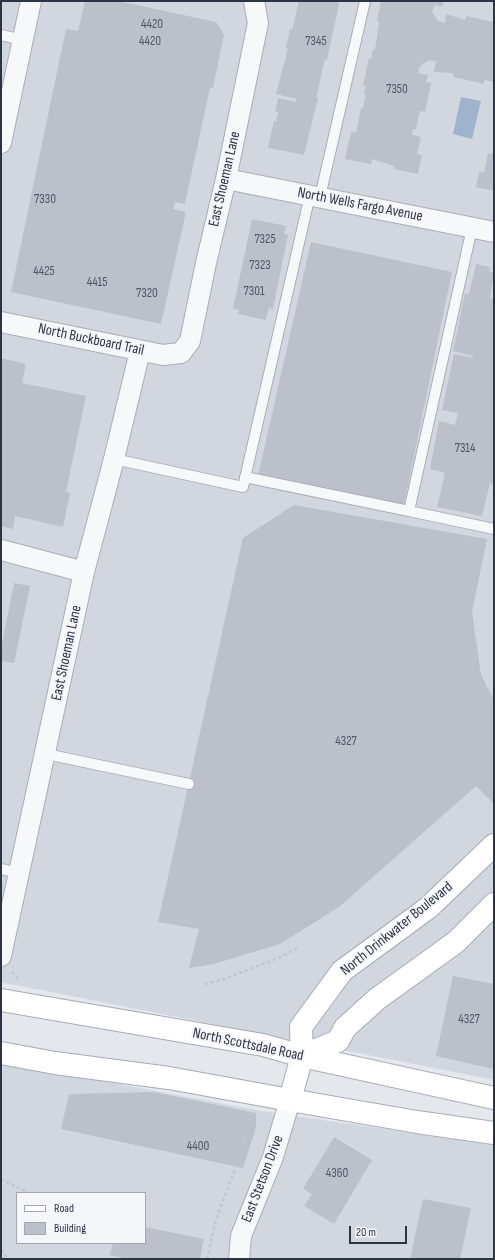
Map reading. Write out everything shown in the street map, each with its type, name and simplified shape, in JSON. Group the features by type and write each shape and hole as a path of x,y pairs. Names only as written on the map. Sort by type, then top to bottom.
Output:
{"main road":[{"name":"North Drinkwater Boulevard","path":"290,1100 302,1056 301,1027 342,971 428,908 494,845"},
{"path":"302,1056 338,1041 345,1028 377,999 456,942 494,904"},
{"name":"North Scottsdale Road","path":"1,1000 264,1045 302,1056 494,1098"},
{"path":"1,1053 55,1063 169,1078 410,1121 494,1133"}],"street":[{"path":"1,143 31,1"},
{"name":"East Shoeman Lane","path":"181,353 190,341 206,263 226,179 258,23 254,1"},
{"name":"North Wells Fargo Avenue","path":"226,179 494,232"},
{"name":"North Buckboard Trail","path":"1,322 163,355 181,353"},
{"name":"East Shoeman Lane","path":"1,956 10,871 46,754 84,572 114,459 140,351"},
{"path":"1,550 84,572"},
{"name":"East Stetson Drive","path":"239,1259 240,1236 273,1157 290,1100"}],"lane":[{"path":"114,459 243,487 365,1"},
{"path":"1,35 23,40"},
{"path":"409,511 472,228"},
{"path":"245,477 494,529"},
{"path":"46,754 189,784"}],"path":[{"path":"205,984 224,979 276,959 300,947"},
{"path":"207,1259 216,1219 243,1148 249,1119"},
{"path":"1,1179 27,1192"},
{"path":"1,1250 8,1259"}],"shaded area":[{"path":"1,1 494,1 494,1080 1,982"},
{"path":"1,1062 267,1112 494,1145 494,1259 1,1259"}],"water":[{"path":"461,97 481,101 472,139 453,134"}],"building":[{"path":"85,1 118,1 216,22 224,35 213,88 210,87 185,204 175,202 173,209 186,212 161,324 11,292 66,29 78,31"},
{"path":"299,1 338,1 339,4 327,60 325,59 316,98 318,98 304,155 268,148 274,121 276,122 278,112 275,111 278,98 296,102 297,99 276,94 288,49 286,48 290,29 292,30"},
{"path":"381,1 444,1 442,7 434,5 432,12 438,21 445,23 446,14 465,20 466,16 494,22 494,82 484,80 484,84 454,77 453,73 434,72 436,61 429,60 420,66 418,73 428,75 426,82 431,83 425,112 420,111 416,129 413,129 412,135 421,137 417,154 422,155 418,174 394,169 394,166 372,159 371,164 345,159 351,132 356,133 361,108 363,108 366,95 364,94 366,85 363,85 369,58 371,59 373,49 375,50 379,22 377,21"},
{"path":"488,153 494,154 494,191 476,187 479,172 484,173"},
{"path":"252,219 286,226 284,234 288,235 273,309 269,308 266,320 238,314 239,310 233,309"},
{"path":"311,242 452,272 403,509 258,476"},
{"path":"476,264 490,267 489,272 494,273 490,298 494,299 494,484 490,483 482,516 437,507 445,473 430,469 439,421 455,425 458,413 442,410 454,354 473,358 473,356 453,351 465,293 469,294"},
{"path":"1,358 26,364 22,383 86,396 66,492 70,493 63,527 15,516 13,529 1,526"},
{"path":"294,505 487,539 472,612 481,675 494,700 494,804 476,786 339,907 280,944 214,964 189,968 199,929 158,922 243,538"},
{"path":"14,583 30,586 14,663 1,661 1,649"},
{"path":"453,976 494,984 494,1069 436,1056"},
{"path":"154,1092 256,1113 256,1127 243,1168 61,1129 69,1094"},
{"path":"334,1137 372,1160 334,1224 304,1206 312,1194 303,1189"},
{"path":"423,1199 471,1208 460,1259 410,1259"},
{"path":"146,1227 204,1239 200,1259 128,1259 110,1255 113,1244 146,1244"}]}
